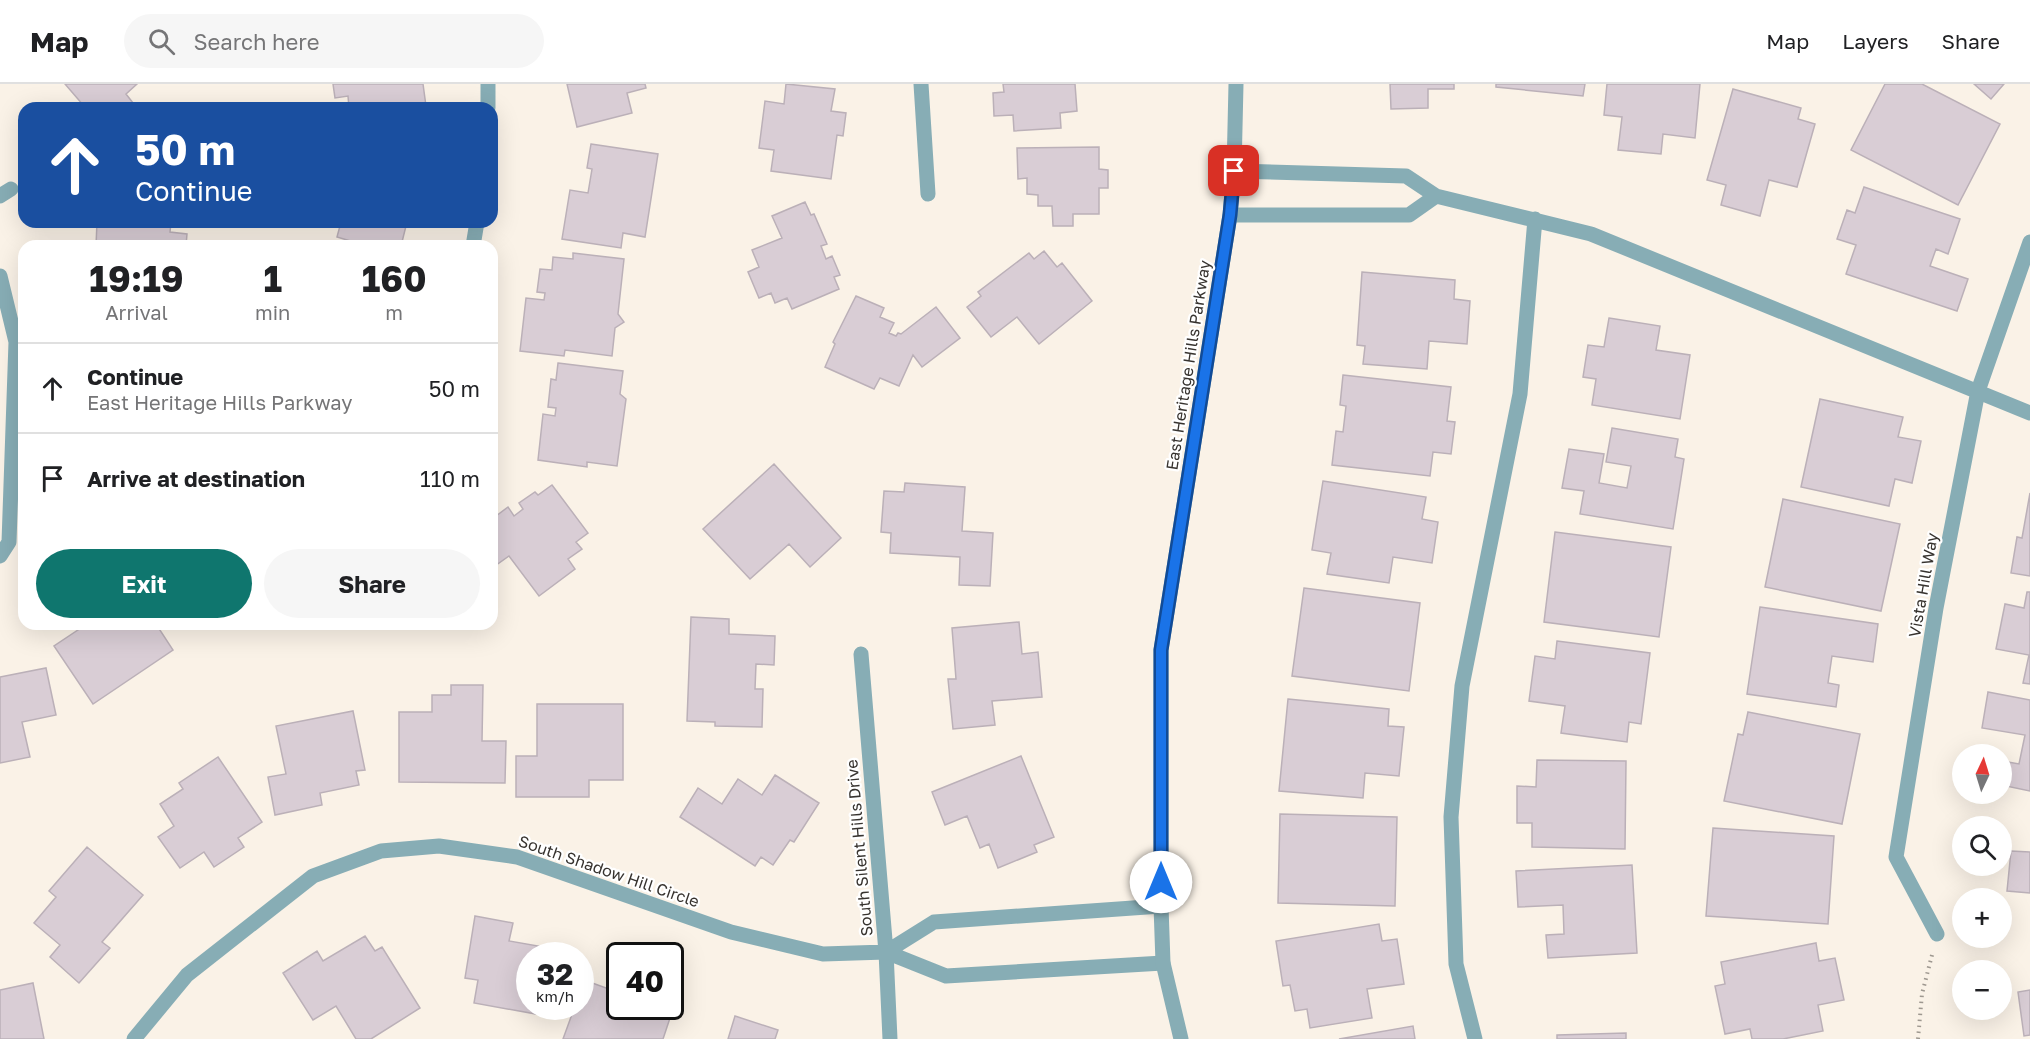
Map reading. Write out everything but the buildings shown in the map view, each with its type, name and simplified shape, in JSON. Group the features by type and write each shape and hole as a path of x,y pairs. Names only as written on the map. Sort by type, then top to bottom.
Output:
{"street":[{"path":"488,84 488,102"},
{"path":"921,84 928,194"},
{"name":"East Heritage Hills Parkway","path":"1181,1039 1163,963 1161,650 1230,215 1234,171 1236,84"},
{"path":"1234,171 1406,176 1436,196 1591,234 2030,412"},
{"path":"1230,215 1409,215 1436,196"},
{"path":"1475,1039 1456,964 1451,817 1462,686 1520,394 1535,219"},
{"name":"Vista Hill Way","path":"1937,934 1896,857 1936,608 1978,392 2030,242"},
{"path":"0,276 16,342 9,542 0,556"},
{"name":"South Silent Hills Drive","path":"861,654 890,1039"},
{"name":"South Shadow Hill Circle","path":"134,1039 188,975 313,876 381,851 439,846 517,857 731,932 823,954 885,952 946,976 1163,963"},
{"name":"South Shadow Hill Circle","path":"885,952 934,922 1161,906"}],"path":[{"path":"1918,1039 1922,994 1937,934"}],"route":[{"path":"1161,882 1161,650 1230,215 1234,171"}]}
